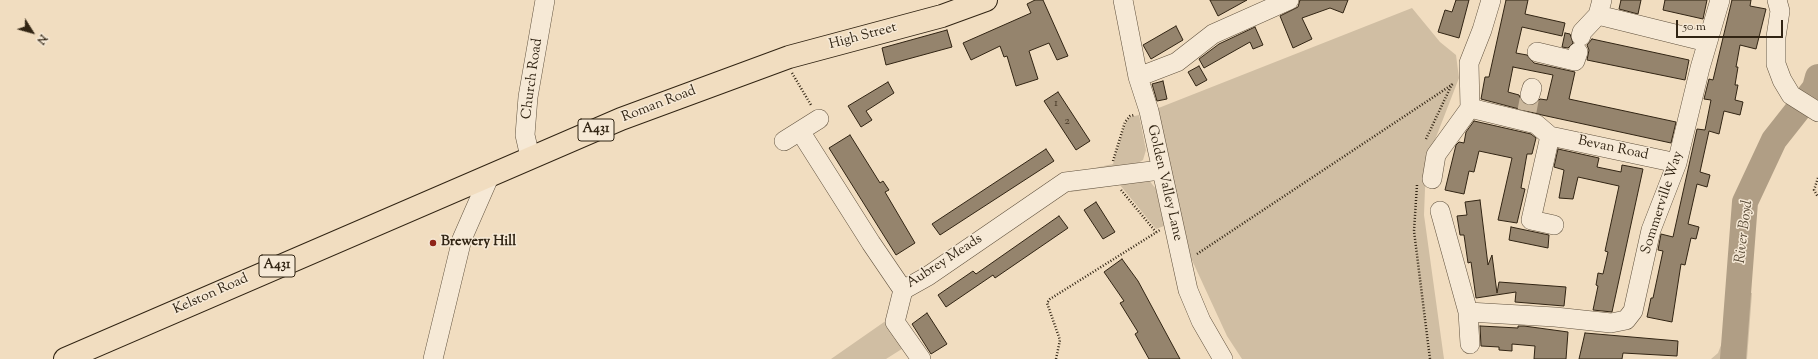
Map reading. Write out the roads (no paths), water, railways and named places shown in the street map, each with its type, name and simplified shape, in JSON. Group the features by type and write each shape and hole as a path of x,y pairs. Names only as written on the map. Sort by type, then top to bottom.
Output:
{"main road":[{"name":"High Street","path":"740,74 789,57 942,16 986,0"},
{"name":"Roman Road","path":"490,175 622,119 740,74"},
{"name":"Kelston Road","path":"65,359 490,175"}],"street":[{"name":"Church Road","path":"530,157 525,136 528,97 545,0"},
{"name":"Golden Valley Lane","path":"1123,0 1138,76 1148,111 1188,290 1223,359"},
{"path":"1138,76 1177,62 1213,34 1289,0"},
{"path":"1432,179 1436,155 1470,108 1469,64 1482,30 1491,0"},
{"name":"Sommerville Way","path":"1468,312 1555,317 1611,323 1626,320 1633,310 1651,230 1676,163 1700,68 1720,0"},
{"path":"1777,0 1780,11 1776,37 1776,64 1782,80 1791,94 1815,111"},
{"path":"1537,52 1575,61 1582,32 1600,8 1700,40"},
{"name":"Bevan Road","path":"1470,108 1528,104 1536,124 1550,136 1676,163"},
{"path":"784,141 819,119"},
{"name":"Aubrey Meads","path":"800,131 871,243 903,290 928,276 1065,182 1160,170"},
{"path":"1550,136 1531,220 1554,225"},
{"path":"433,359 462,239 490,175"},
{"path":"1440,211 1468,312 1470,344"},
{"path":"903,290 895,322 921,359"}],"waterway":[{"name":"River Boyd","path":"1733,359 1745,202 1774,140 1815,88 1818,77"}],"tunnel":[{"path":"1527,111 1530,95"}],"place":[{"name":"Brewery Hill","path":"433,243"}]}
